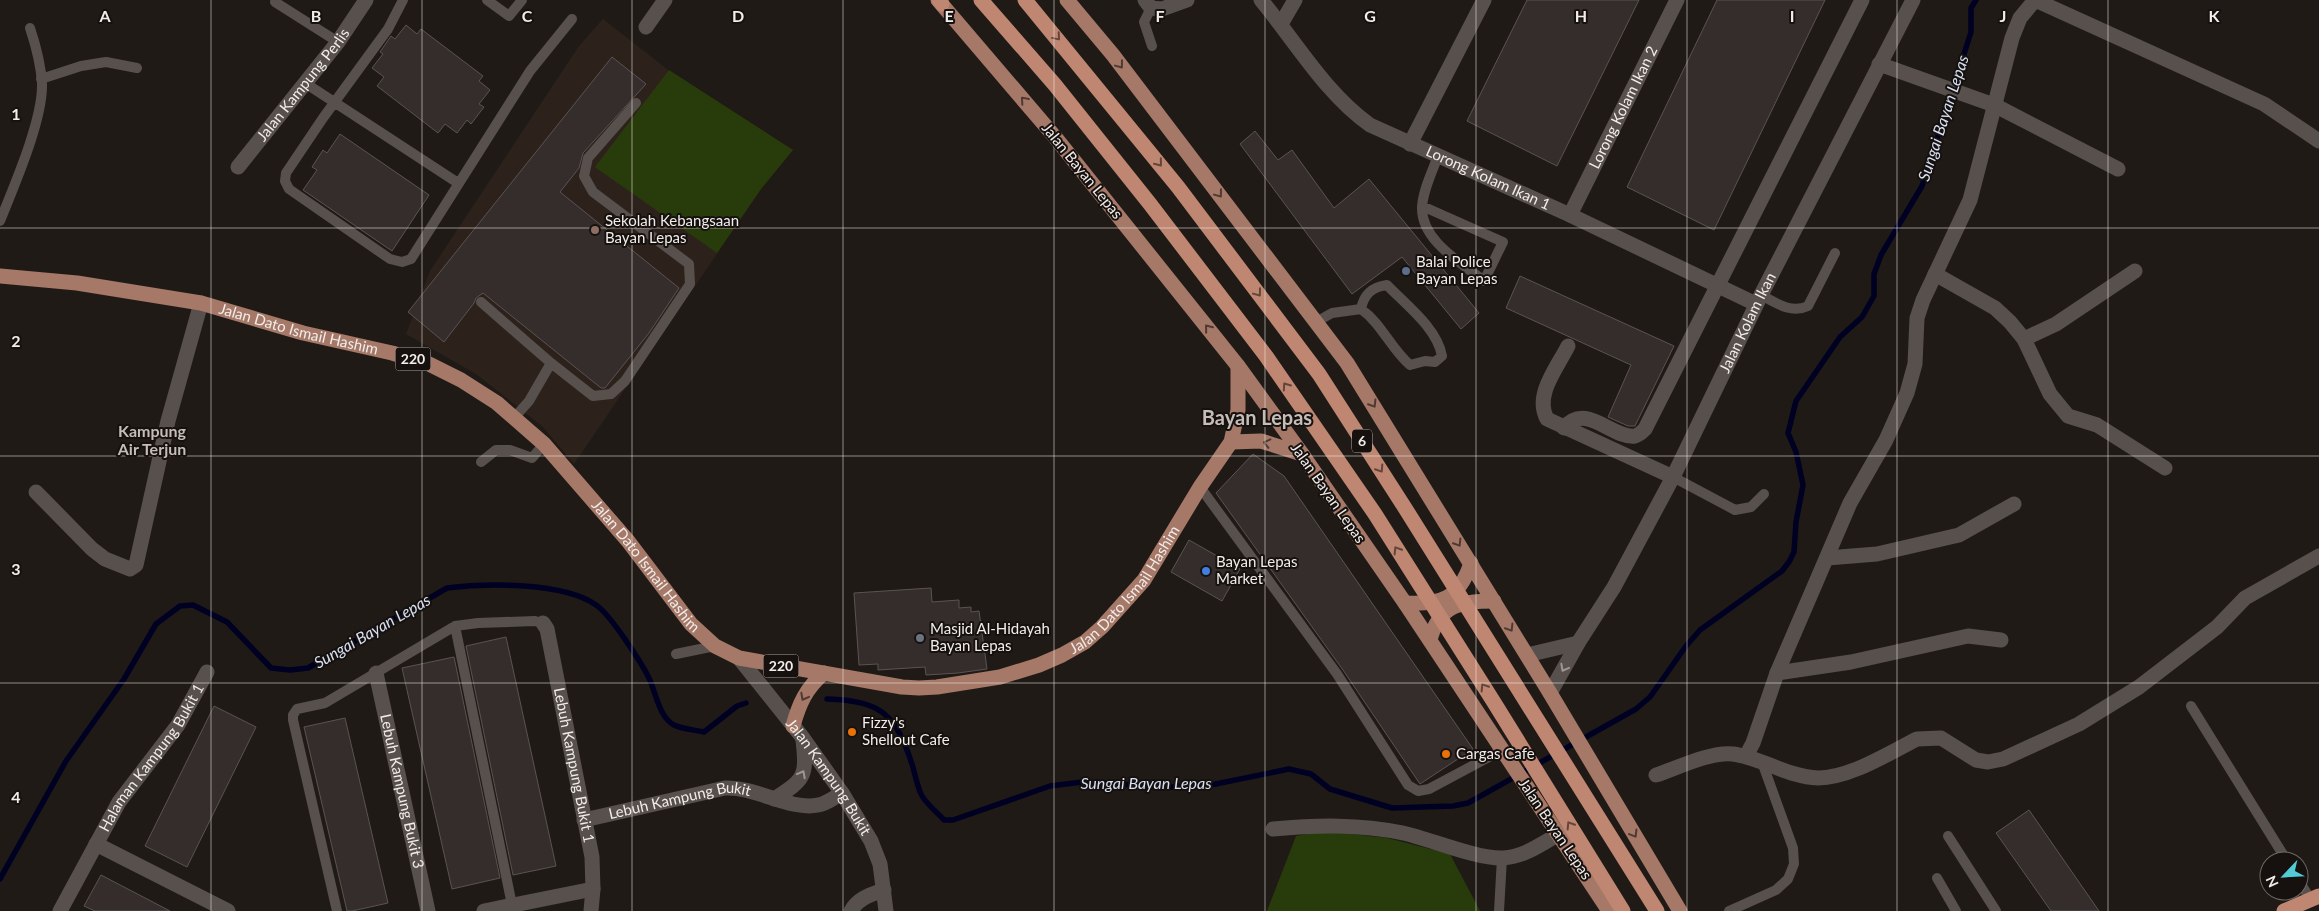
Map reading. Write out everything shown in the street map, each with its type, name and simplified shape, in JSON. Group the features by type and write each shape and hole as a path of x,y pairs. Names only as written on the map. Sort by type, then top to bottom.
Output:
{"highway":[{"name":"Jalan Bayan Lepas","path":"981,0 1055,85 1138,189 1266,356 1375,514 1623,911"},
{"name":"6","path":"1026,0 1178,187 1319,374 1657,911"},
{"path":"2284,911 2315,898"}],"main road":[{"path":"1067,0 1113,55 1347,363 1573,730 1680,911"},
{"name":"Jalan Bayan Lepas","path":"939,1 1055,137 1238,366 1302,454 1405,603 1609,911"},
{"name":"Jalan Dato Ismail Hashim","path":"0,276 77,283 201,303 302,333 363,346 429,364 461,380 496,403 544,444 628,541 691,624 715,646 739,658 902,687 937,687 1020,672 1062,655 1085,642 1102,627 1144,580 1200,487 1231,442 1238,410 1238,366"},
{"path":"1231,442 1261,441 1302,454"},
{"path":"1405,603 1432,602 1452,594 1462,586 1471,563"},
{"path":"1430,640 1433,627 1446,611 1468,602 1494,601"},
{"path":"798,732 803,696 812,683 824,673"}],"street":[{"name":"Jalan Kampung Perlis","path":"238,167 338,42 366,0"},
{"path":"646,27 665,0"},
{"path":"1148,4 1162,9 1187,0"},
{"name":"Lorong Kolam Ikan 1","path":"1261,0 1336,96 1353,113 1370,125 1570,215 1718,285 1759,300"},
{"path":"1281,24 1295,0"},
{"path":"1410,144 1484,0"},
{"name":"Lorong Kolam Ikan 2","path":"1570,215 1676,0"},
{"path":"1564,428 1570,421 1583,418 1634,436 1645,429 1862,0"},
{"name":"Jalan Kolam Ikan","path":"1550,693 1578,643 1614,587 1673,477 1759,300 1879,64 1914,0"},
{"path":"1746,756 1753,743 1777,673 1850,503 1886,440 1907,393 1915,364 1917,318 1923,300 1970,200 2012,38 2020,18 2035,0 2264,104 2319,142"},
{"path":"1879,64 1994,105 2118,169"},
{"path":"2024,339 2056,324 2135,271"},
{"path":"1935,274 1995,308 2010,322 2024,339 2050,394 2068,416 2097,425 2165,468"},
{"path":"36,492 92,549 105,559 130,568 136,565 168,420 201,303"},
{"path":"1568,346 1542,398 1543,412 1547,419 1673,477"},
{"path":"1826,558 1877,554 1959,535 2014,504"},
{"path":"1656,775 1716,755 1731,753 1746,756 1801,775 1818,778 1848,772 1917,739 1928,738 1940,738 1976,760 1988,762 2002,759 2079,724 2140,687 2218,627 2246,598 2319,556"},
{"name":"Lebuh Kampung Bukit 1","path":"542,623 547,629 592,856 593,889 591,911"},
{"path":"1777,673 1851,662 1968,636 2001,640"},
{"path":"1527,655 1578,643"},
{"name":"Jalan Kampung Bukit","path":"739,658 798,732 842,793 871,840 880,864 886,911"},
{"name":"Halaman Kampung Bukit 1","path":"60,911 119,802 178,725 207,672"},
{"name":"Lebuh Kampung Bukit 3","path":"376,673 428,911"},
{"name":"Lebuh Kampung Bukit","path":"774,799 797,784 806,766 798,732"},
{"name":"Lebuh Kampung Bukit","path":"584,820 725,788 742,788 774,799 813,806 820,805 842,793"},
{"path":"1273,828 1360,826 1404,834 1502,858 1521,855 1559,834"},
{"name":"Halaman Kampung Bukit 1","path":"96,844 228,911"},
{"path":"484,911 593,889"},
{"path":"851,911 855,903 865,896 884,890"}],"lane":[{"path":"404,0 388,29 286,173 285,181 289,189 390,259 402,262 411,259 530,71 572,19"},
{"path":"487,0 509,16 522,0"},
{"path":"275,2 338,42"},
{"path":"1148,4 1144,22 1152,46"},
{"path":"0,221 39,113 41,79 38,52 30,28"},
{"path":"41,79 81,66 106,62 137,68"},
{"path":"305,83 458,183"},
{"path":"482,302 551,363 593,396 611,394 625,381 690,284 689,264 593,192 584,176 588,158 636,103"},
{"path":"1422,206 1503,242 1484,281 1435,240 1423,219 1422,206 1438,156"},
{"path":"1759,300 1790,310 1800,310 1808,306 1835,253"},
{"path":"1316,322 1332,312 1361,309 1373,318 1402,358 1410,365 1425,361 1436,362 1442,356 1439,343 1420,318 1387,285 1376,286 1363,298 1361,309"},
{"path":"514,418 529,401 551,363"},
{"path":"481,462 496,450 510,450 532,458 544,444"},
{"path":"1673,477 1735,510 1751,507 1764,494"},
{"path":"1200,487 1337,674 1408,785 1418,791 1429,789 1502,750"},
{"path":"337,911 293,715 297,709 325,702 455,626 478,622 534,621 542,623"},
{"path":"455,626 512,905"},
{"path":"676,654 715,646"},
{"path":"2191,706 2281,851"},
{"path":"1729,911 1776,890 1788,879 1794,864 1793,848 1762,762"},
{"path":"1948,836 1996,911"},
{"path":"1499,911 1502,858"},
{"path":"1937,878 1956,911"}],"shaded area":[{"name":"Sekolah Kebangsaan Bayan Lepas","path":"603,19 677,77 793,150 761,189 574,464 542,426 476,374 406,334 430,271 579,46"}],"green space":[{"path":"669,70 793,150 761,189 717,253 595,167"},
{"path":"1324,831 1387,838 1450,854 1480,911 1267,911 1296,836"}],"building":[{"path":"1527,0 1639,0 1557,166 1467,121"},
{"path":"1717,0 1825,0 1714,230 1627,187"},
{"path":"406,25 417,34 421,29 483,76 479,81 490,90 479,104 484,107 471,124 467,120 457,133 445,124 438,133 377,86 384,77 372,68 383,54 380,52 391,36 395,39"},
{"path":"612,57 646,84 583,153 579,168 560,192 679,288 649,333 605,388 601,388 483,293 476,298 444,342 408,312"},
{"path":"1255,131 1278,160 1292,150 1334,208 1369,179 1479,313 1461,329 1402,257 1352,294 1240,144"},
{"path":"340,134 429,195 392,251 303,190 317,170 312,167 323,150 327,153"},
{"path":"1520,276 1674,346 1635,426 1628,426 1608,417 1631,365 1506,308"},
{"path":"1253,454 1284,476 1473,749 1420,784 1343,670 1216,493"},
{"name":"Bayan Lepas Market","path":"1189,540 1240,569 1222,601 1171,572"},
{"name":"Masjid Al-Hidayah Bayan Lepas","path":"931,588 932,602 959,600 959,608 971,607 971,612 979,611 987,669 926,675 925,667 878,670 878,664 859,665 854,593"},
{"path":"506,637 556,866 513,875 466,646"},
{"path":"454,657 500,878 452,889 402,668"},
{"path":"214,706 256,727 187,867 145,846"},
{"path":"345,718 388,903 352,911 347,911 304,727"},
{"path":"2029,810 2099,911 2051,911 1996,833"},
{"path":"101,875 170,911 95,911 84,906"}],"waterway":[{"name":"Sungai Bayan Lepas","path":"827,699 845,700 873,707 892,722 906,747 921,794 944,820 953,820 1050,786 1082,782 1169,787 1206,786 1289,769 1311,774 1330,789 1392,808 1453,806 1468,803 1636,709 1650,697 1686,646 1700,630 1782,571 1794,552 1796,522 1803,485 1796,452 1788,433 1796,401 1840,337 1862,317 1874,296 1874,274 1881,255 1922,186 1971,32 1971,8 1976,0"},
{"name":"Sungai Bayan Lepas","path":"0,879 66,761 124,679 156,624 180,606 193,605 227,622 271,668 290,670 308,668 447,588 482,585 545,588 582,597 602,610 625,639 639,661 649,678 661,711 674,725 704,732 737,706 746,703"}],"place":[{"name":"Sekolah Kebangsaan Bayan Lepas","path":"595,230"},
{"name":"Balai Police Bayan Lepas","path":"1406,271"},
{"name":"Bayan Lepas Market","path":"1206,571"},
{"name":"Masjid Al-Hidayah Bayan Lepas","path":"920,638"},
{"name":"Fizzy's Shellout Cafe","path":"852,732"},
{"name":"Cargas Cafe","path":"1446,754"}],"district":[{"name":"Bayan Lepas","path":"1257,418"},
{"name":"Kampung Air Terjun","path":"152,440"}]}
